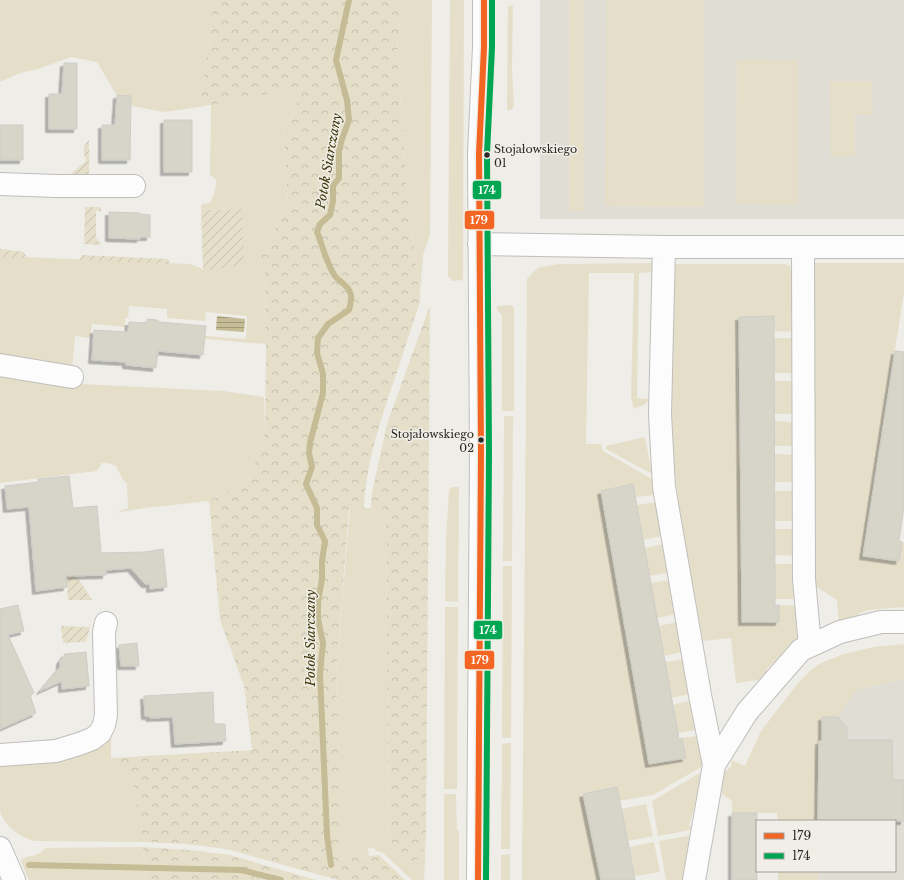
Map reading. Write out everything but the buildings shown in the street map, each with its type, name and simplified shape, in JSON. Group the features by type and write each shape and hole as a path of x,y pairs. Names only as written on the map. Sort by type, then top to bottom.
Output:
{"street":[{"path":"478,880 481,461 479,134 484,48 484,0"},
{"path":"0,184 134,186"},
{"path":"479,244 664,247 904,247"},
{"path":"664,247 660,414 664,487 714,765 694,880"},
{"path":"803,247 804,579 810,646"},
{"path":"0,365 72,377"},
{"path":"714,765 748,712 801,650 840,632 881,622 904,622"},
{"path":"0,755 56,751 92,739 100,733 104,725 106,715 104,632 106,623"},
{"path":"0,848 14,880"}],"shaded area":[{"path":"540,0 904,0 904,219 540,219"},
{"path":"217,316 245,319 244,332 216,330"},
{"path":"904,679 904,880 806,880 806,872 896,872 896,820 806,820 807,701"}],"green space":[{"path":"0,0 214,0 200,107 164,112 122,104 97,62 71,57 38,69 20,73 0,82"},
{"path":"214,0 402,0 397,52 407,194 420,302 371,456 365,490 364,508 349,509 336,676 339,758 339,859 379,855 405,880 338,880 226,849 186,844 143,842 131,772 111,758 252,750 244,686 220,620 209,501 249,479 265,433 265,273 258,264 288,202 284,141 302,87 200,107"},
{"path":"402,0 432,0 430,235 423,255 420,294 407,194 397,52"},
{"path":"450,0 464,0 463,280 452,281 448,276"},
{"path":"569,0 584,0 584,211 569,211"},
{"path":"607,0 704,0 704,207 605,206"},
{"path":"508,6 513,6 512,68 514,106 511,110 507,110"},
{"path":"737,59 798,60 798,205 736,204"},
{"path":"830,81 872,81 873,115 855,114 855,156 831,157"},
{"path":"302,87 284,141 288,202 258,264 265,273 266,344 205,339 205,336 246,339 247,316 206,312 205,321 167,318 167,309 129,306 128,318 125,318 125,327 92,324 90,338 75,336 72,371 0,359 0,256 190,264 203,269 211,270 242,209 201,210 202,204 210,203 216,185 215,178 210,175 211,104"},
{"path":"89,140 89,176 68,176 85,162 86,159 84,149 85,144"},
{"path":"85,207 101,207 101,211 96,211 96,239 98,239 98,242 101,242 100,245 84,244"},
{"path":"242,209 244,265 211,270 203,269 201,210"},
{"path":"0,249 24,252 27,258 2,257 0,256"},
{"path":"82,255 168,259 170,264 79,260"},
{"path":"653,263 654,272 639,273 637,398 649,399 646,404 634,409 631,397 634,273 589,273 586,444 601,444 603,451 652,479 654,495 635,497 633,485 601,491 649,764 686,758 682,738 697,736 703,766 653,795 619,801 616,787 583,794 601,880 522,880 527,279 540,267 559,264"},
{"path":"812,263 904,263 904,292 863,555 899,561 902,542 904,542 904,609 902,607 868,610 858,614 855,622 839,625 837,600 815,586"},
{"path":"674,264 784,264 790,266 792,271 793,332 774,331 773,316 739,317 742,622 779,622 779,605 795,606 798,649 790,646 766,670 768,677 766,679 736,683 731,638 703,641 680,514 669,423"},
{"path":"430,305 426,839 422,854 418,859 410,863 403,861 388,846 386,508 371,508 372,492 387,424"},
{"path":"511,305 514,308 514,411 502,411 502,315 497,310 497,306"},
{"path":"774,338 794,338 794,373 774,373"},
{"path":"0,372 82,384 224,391 264,397 265,433 249,479 209,501 115,513 128,508 127,483 123,480 116,466 108,463 102,463 97,471 0,483"},
{"path":"774,381 795,381 795,414 774,414"},
{"path":"504,416 513,416 512,561 503,561"},
{"path":"774,421 795,422 795,446 774,446"},
{"path":"645,437 652,474 606,449 606,446"},
{"path":"774,454 795,455 795,482 774,482"},
{"path":"452,487 459,487 458,602 445,601 449,490"},
{"path":"774,491 796,491 796,521 774,521"},
{"path":"656,502 662,536 643,540 637,505"},
{"path":"350,508 386,508 388,845 423,853 426,839 424,880 412,880 383,853 373,848 368,848 369,856 339,859 339,758 336,676"},
{"path":"774,529 796,529 796,556 774,555"},
{"path":"664,544 669,573 649,576 644,548"},
{"path":"65,558 92,600 68,600"},
{"path":"774,564 796,564 795,599 774,599"},
{"path":"503,566 512,566 511,738 502,738"},
{"path":"670,580 676,614 657,618 651,583"},
{"path":"445,607 458,607 457,789 444,789"},
{"path":"678,622 683,652 664,656 658,626"},
{"path":"61,626 90,627 86,642 63,643"},
{"path":"904,644 904,679 856,690 822,741 819,741 818,820 778,820 777,813 732,813 732,801 722,794 721,775 731,767 732,760 745,766 761,731 798,683 811,670 821,663 844,654 874,647"},
{"path":"684,659 690,694 671,698 665,662"},
{"path":"689,701 692,702 697,730 678,733 673,705"},
{"path":"111,738 111,758 131,771 143,842 35,841 30,840 14,831 2,817 0,811 0,761 57,757"},
{"path":"511,743 510,849 501,849 502,744"},
{"path":"705,770 689,826 696,829 658,836 652,801"},
{"path":"444,794 456,794 457,830 459,830 459,880 444,880"},
{"path":"646,804 653,836 628,841 621,809"},
{"path":"694,835 687,880 666,880 659,841"},
{"path":"654,842 660,872 635,876 629,847"},
{"path":"143,847 146,880 29,880 21,861 24,858 38,854 45,848"},
{"path":"143,847 189,850 230,855 316,880 146,880"},
{"path":"510,854 510,880 501,880 501,855"},
{"path":"778,872 818,872 818,880 778,880"}],"waterway":[{"name":"Potok Siarczany","path":"331,865 327,835 320,674 323,643 318,619 318,602 322,579 322,561 325,541 317,525 317,508 306,484 312,467 309,453 310,443 323,393 323,374 317,353 318,338 328,324 349,310 351,299 349,290 332,271 317,232 320,224 330,215 333,201 333,186 339,178 339,151 349,120 347,100 336,60 349,0"},
{"path":"29,865 241,870 281,880"}],"transit line":[{"name":"179","path":"478,880 481,453 479,154 484,47 484,0"},
{"name":"174","path":"486,880 489,453 487,154 492,47 492,0"}],"place":[{"name":"Stojałowskiego 01","path":"487,155"},
{"name":"Stojałowskiego 02","path":"481,440"}]}
